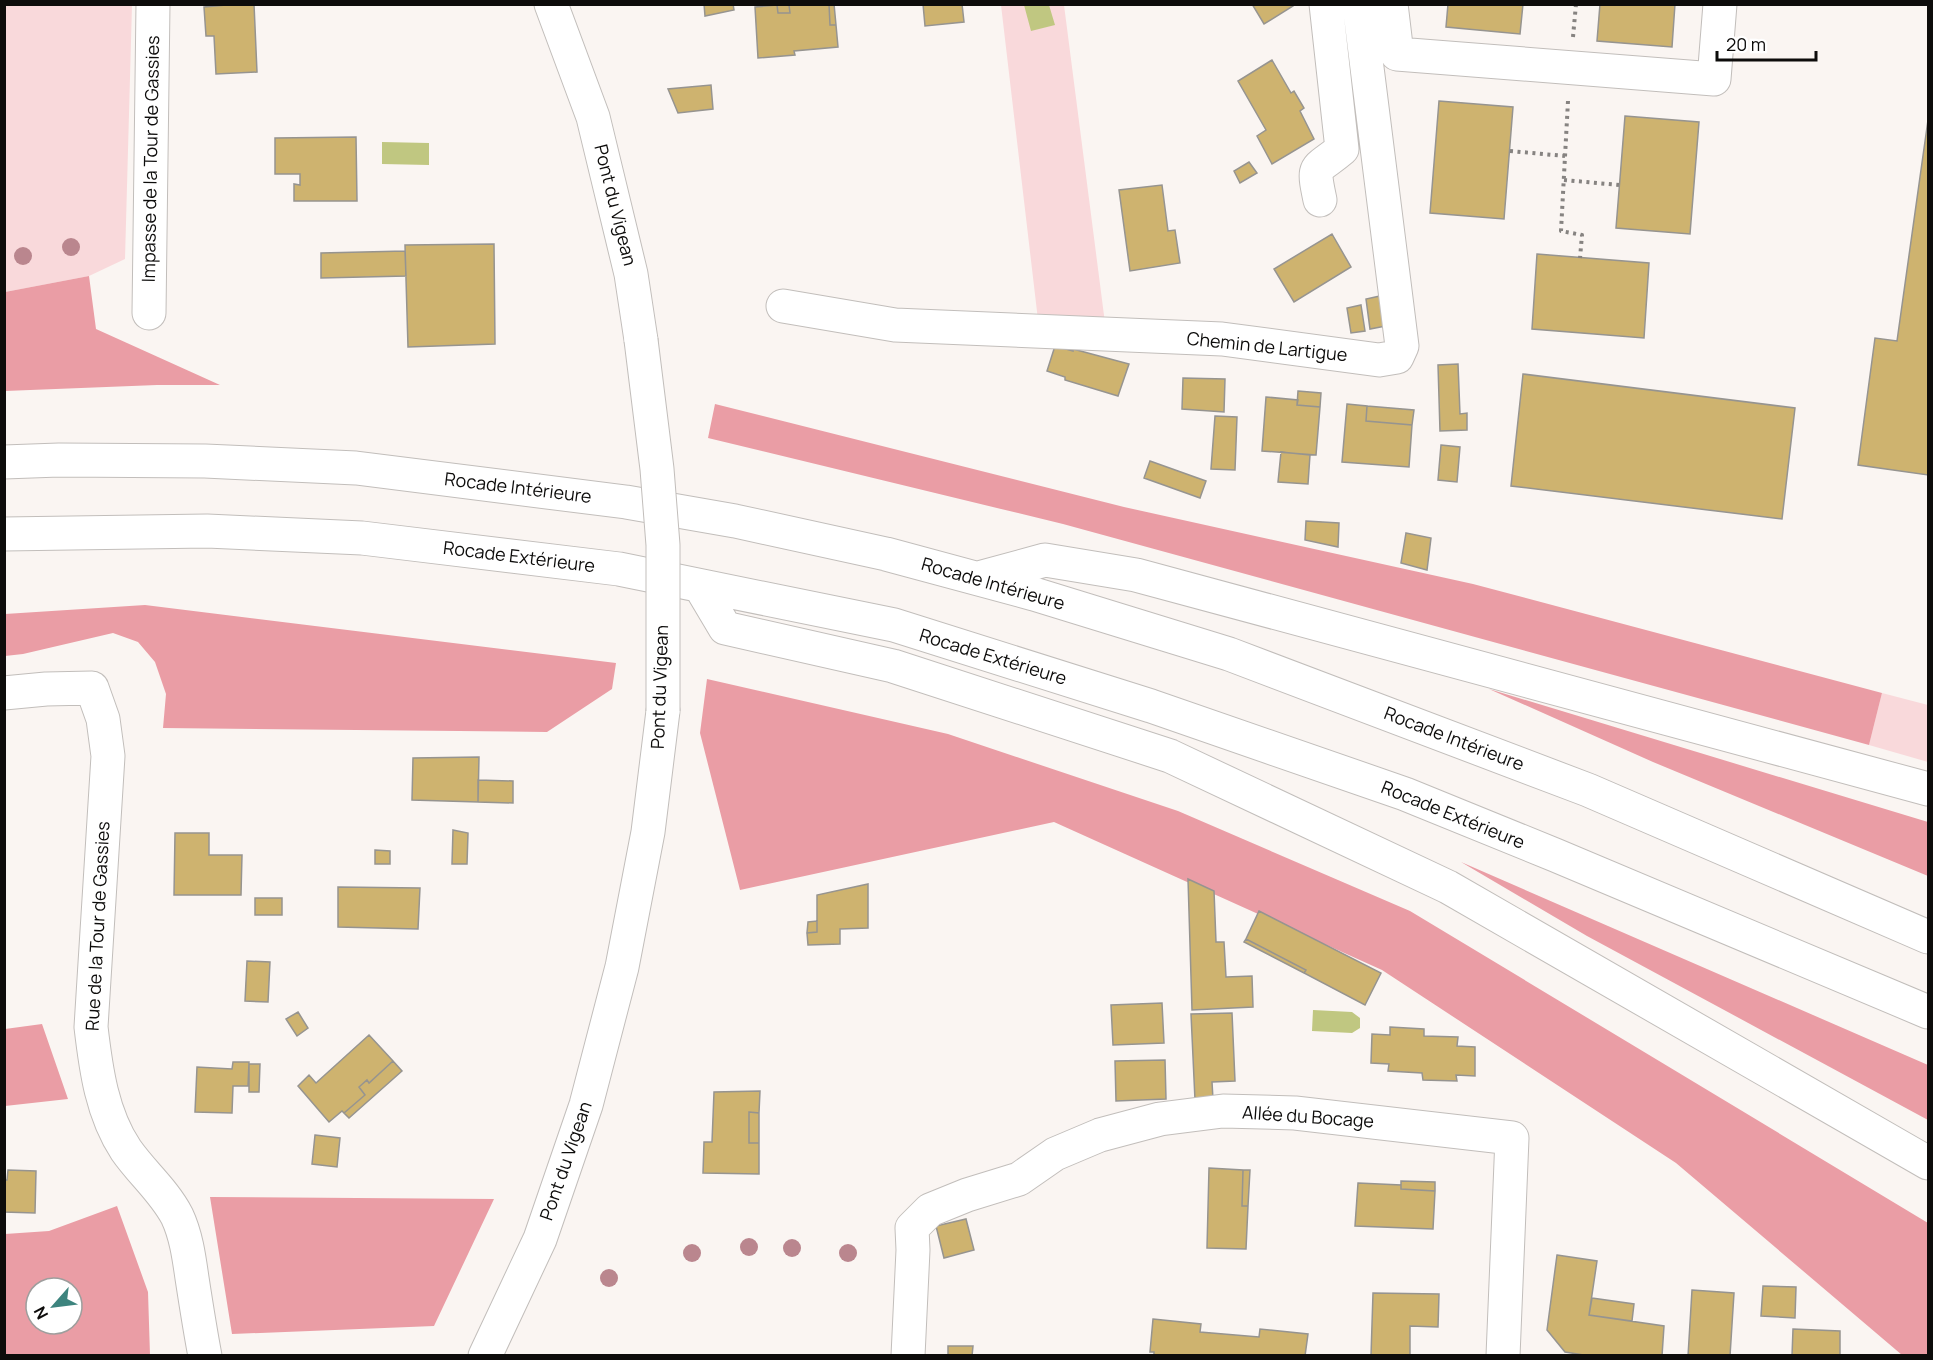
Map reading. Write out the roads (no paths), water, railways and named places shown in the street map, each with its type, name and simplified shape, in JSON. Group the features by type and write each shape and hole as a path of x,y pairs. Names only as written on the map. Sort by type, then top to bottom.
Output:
{"main road":[{"name":"Impasse de la Tour de Gassies","path":"149,313 153,4"},
{"name":"Pont du Vigean","path":"485,1356 540,1239 586,1105 622,967 648,832 663,711 663,546 657,469 631,274 593,117 551,4"},
{"path":"1320,201 1315,177 1318,167 1342,149 1326,4"},
{"name":"Chemin de Lartigue","path":"783,306 895,325 1222,339 1379,360 1397,357 1402,346 1359,4"},
{"path":"1391,4 1397,54 1714,80 1720,4"},
{"name":"Rocade Intérieure","path":"4,462 205,461 356,468 626,502 735,521 886,554 1045,597 1240,658 1588,790 1929,937"},
{"name":"Rocade Extérieure","path":"4,534 207,531 362,538 619,569 894,625 1151,706 1405,794 1929,1012"},
{"path":"978,579 1046,560 1136,575 1929,789"},
{"path":"700,586 725,628 893,666 1170,756 1202,771 1448,887 1929,1163"},
{"name":"Rue de la Tour de Gassies","path":"4,693 92,688 103,719 108,756 91,1028 95,1069 107,1114 125,1149 166,1199 177,1217 186,1242 205,1356"},
{"name":"Allée du Bocage","path":"908,1356 912,1228 930,1210 967,1195 1019,1179 1055,1154 1100,1136 1160,1119 1223,1111 1295,1113 1512,1138 1507,1351"}]}
